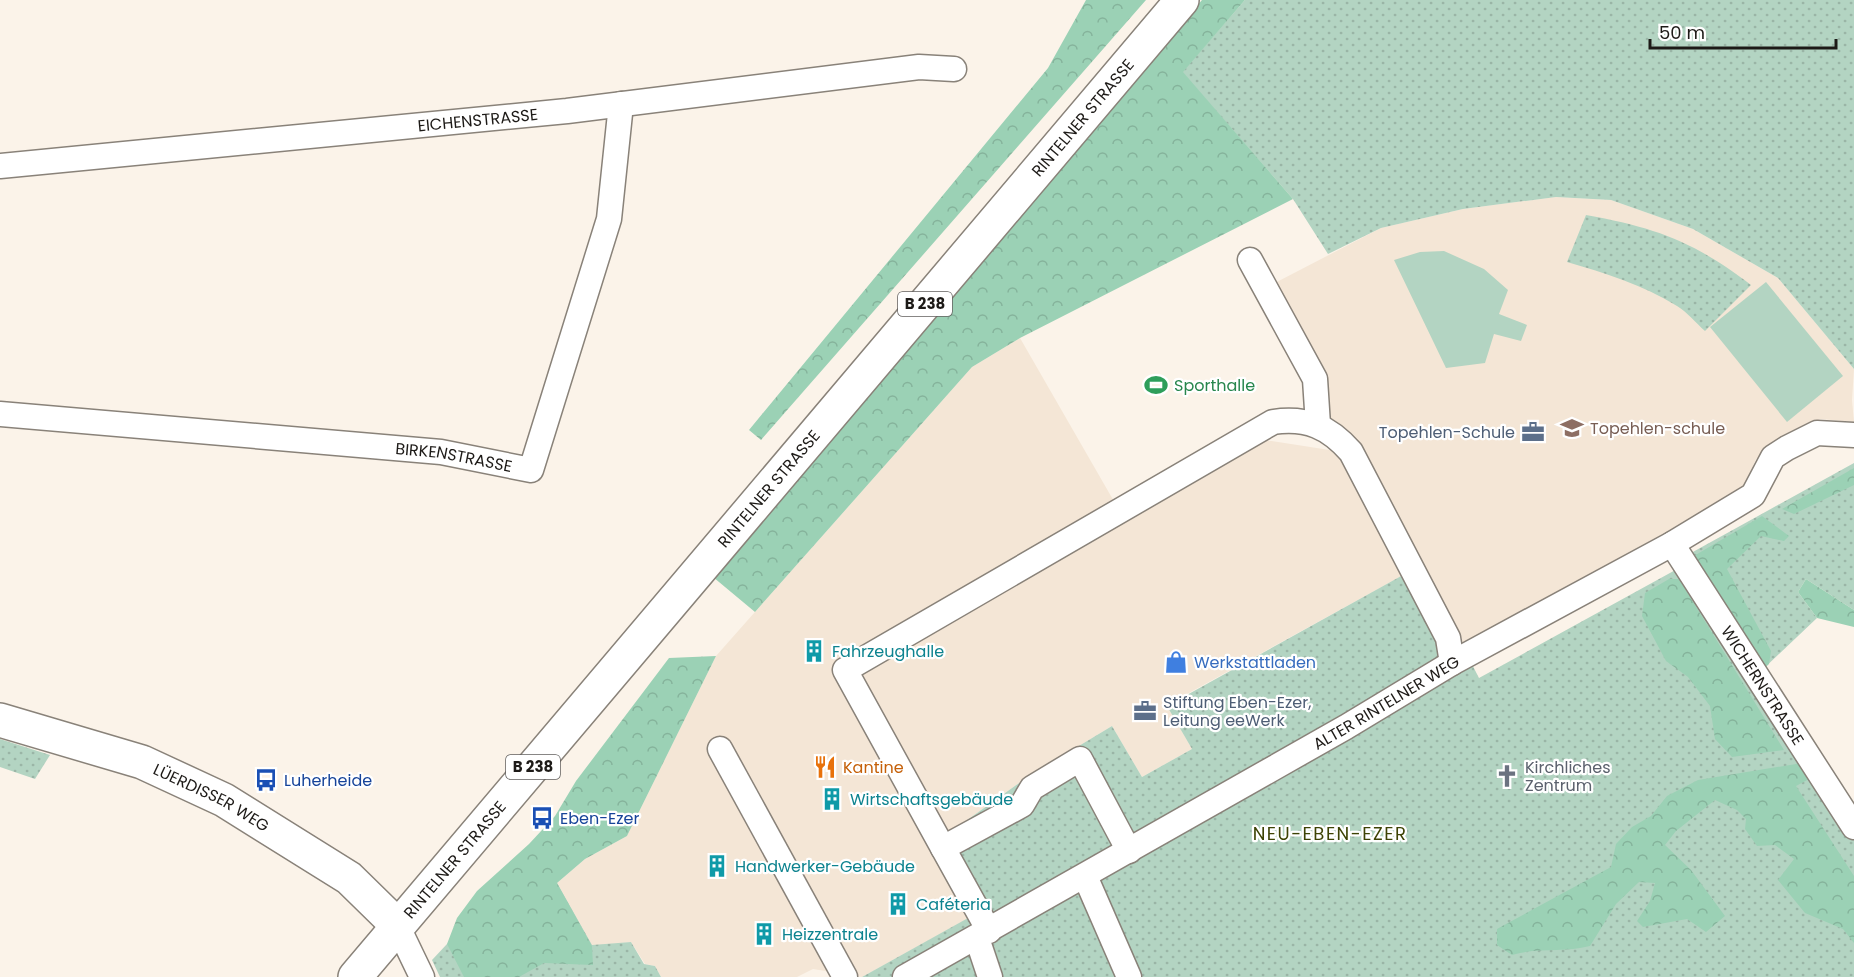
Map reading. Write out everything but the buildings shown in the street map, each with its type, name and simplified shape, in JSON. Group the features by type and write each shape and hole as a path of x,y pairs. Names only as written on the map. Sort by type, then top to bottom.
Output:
{"main road":[{"name":"RINTELNER STRASSE","path":"355,977 1182,0"},
{"name":"LÜERDISSER WEG","path":"0,720 142,762 224,800 349,878 397,925"}],"street":[{"name":"EICHENSTRASSE","path":"0,166 218,147 621,104 919,67 954,69"},
{"name":"BIRKENSTRASSE","path":"0,414 441,452 531,470 609,219 621,104"},
{"path":"1250,260 1315,379 1318,425"},
{"path":"990,977 983,935 944,848 845,670 1273,422 1293,419 1318,425 1339,438 1351,452 1449,639 1452,663"},
{"name":"ALTER RINTELNER WEG","path":"905,977 1130,851 1405,693 1452,663 1672,544 1753,495 1773,457 1787,448 1817,433 1854,435"},
{"name":"WICHERNSTRASSE","path":"1672,544 1854,827"},
{"path":"720,749 845,977"},
{"path":"944,848 1022,805 1032,788 1080,759 1130,851"},
{"path":"1085,876 1130,977"},
{"path":"397,925 422,977"}],"shaded area":[{"name":"Topehlen-schule","path":"1556,197 1611,200 1693,229 1778,278 1854,369 1852,400 1854,422 1820,419 1756,459 1741,492 1466,652 1421,565 1328,419 1265,288 1381,228 1463,209"},
{"path":"1020,338 1123,517 1258,439 1336,451 1407,573 1167,705 1192,749 1142,777 1112,726 1029,776 949,833 987,908 862,977 813,969 797,977 661,977 655,966 645,964 631,942 592,946 557,883 585,859 627,836 716,656 972,367"}],"green space":[{"path":"1086,0 1146,0 761,440 749,430 1048,68"},
{"path":"1202,0 1245,0 1183,72 1293,199 1020,338 972,367 755,612 701,567 876,375"},
{"path":"1245,0 1854,0 1854,369 1778,278 1693,229 1611,200 1556,197 1463,209 1381,228 1328,254 1293,199 1182,72"},
{"path":"1586,215 1634,225 1673,238 1711,257 1751,285 1705,331 1681,308 1651,292 1610,275 1567,262"},
{"path":"1444,251 1484,269 1508,290 1499,314 1527,325 1521,341 1494,334 1485,363 1446,368 1394,260 1420,252"},
{"path":"1766,282 1843,376 1787,422 1710,327"},
{"path":"1854,463 1854,610 1806,579 1798,592 1817,618 1760,672 1691,553"},
{"path":"1854,468 1854,485 1794,514 1782,509"},
{"path":"1762,516 1789,536 1784,541 1761,536 1727,569 1771,651 1769,664 1760,672 1687,560"},
{"path":"1421,565 1479,678 1679,568 1854,838 1854,977 862,977 986,908 949,833 1029,776 1112,726 1142,777 1192,749 1167,706"},
{"path":"1669,579 1679,579 1784,750 1732,757 1715,739 1710,706 1688,677 1666,661 1642,616 1645,593"},
{"path":"1806,579 1854,610 1854,627 1817,618 1798,592"},
{"path":"716,656 627,836 585,859 557,883 592,946 593,965 544,963 519,977 464,977 447,944 457,918 477,891 529,844 555,816 576,781 669,658"},
{"path":"0,739 50,755 35,779 0,767"},
{"path":"1802,763 1811,778 1796,786 1854,876 1854,943 1843,929 1805,913 1778,880 1794,859 1775,845 1757,846 1745,829 1746,819 1737,810 1715,800 1676,831 1665,845 1691,870 1725,916 1706,932 1687,919 1643,927 1637,921 1650,901 1655,883 1639,882 1616,904 1590,946 1512,955 1497,945 1497,929 1611,867 1616,844 1632,827 1651,816 1667,796 1698,780"},
{"path":"557,883 592,945 631,942 644,964 655,966 661,977 440,977 432,960 447,944"}],"place":[{"name":"Sporthalle","path":"1156,385"},
{"name":"Topehlen-schule","path":"1572,428"},
{"name":"Topehlen-Schule","path":"1533,432"},
{"name":"Fahrzeughalle","path":"814,651"},
{"name":"Werkstattladen","path":"1176,662"},
{"name":"Stiftung Eben-Ezer, Leitung eeWerk","path":"1145,711"},
{"name":"Kantine","path":"825,767"},
{"name":"Kirchliches Zentrum","path":"1507,776"},
{"name":"Luherheide","path":"266,780"},
{"name":"Wirtschaftsgebäude","path":"832,799"},
{"name":"Eben-Ezer","path":"542,818"},
{"name":"Handwerker-Gebäude","path":"717,866"},
{"name":"Caféteria","path":"898,904"},
{"name":"Heizzentrale","path":"764,934"}],"district":[{"name":"NEU-EBEN-EZER","path":"1330,834"}]}
